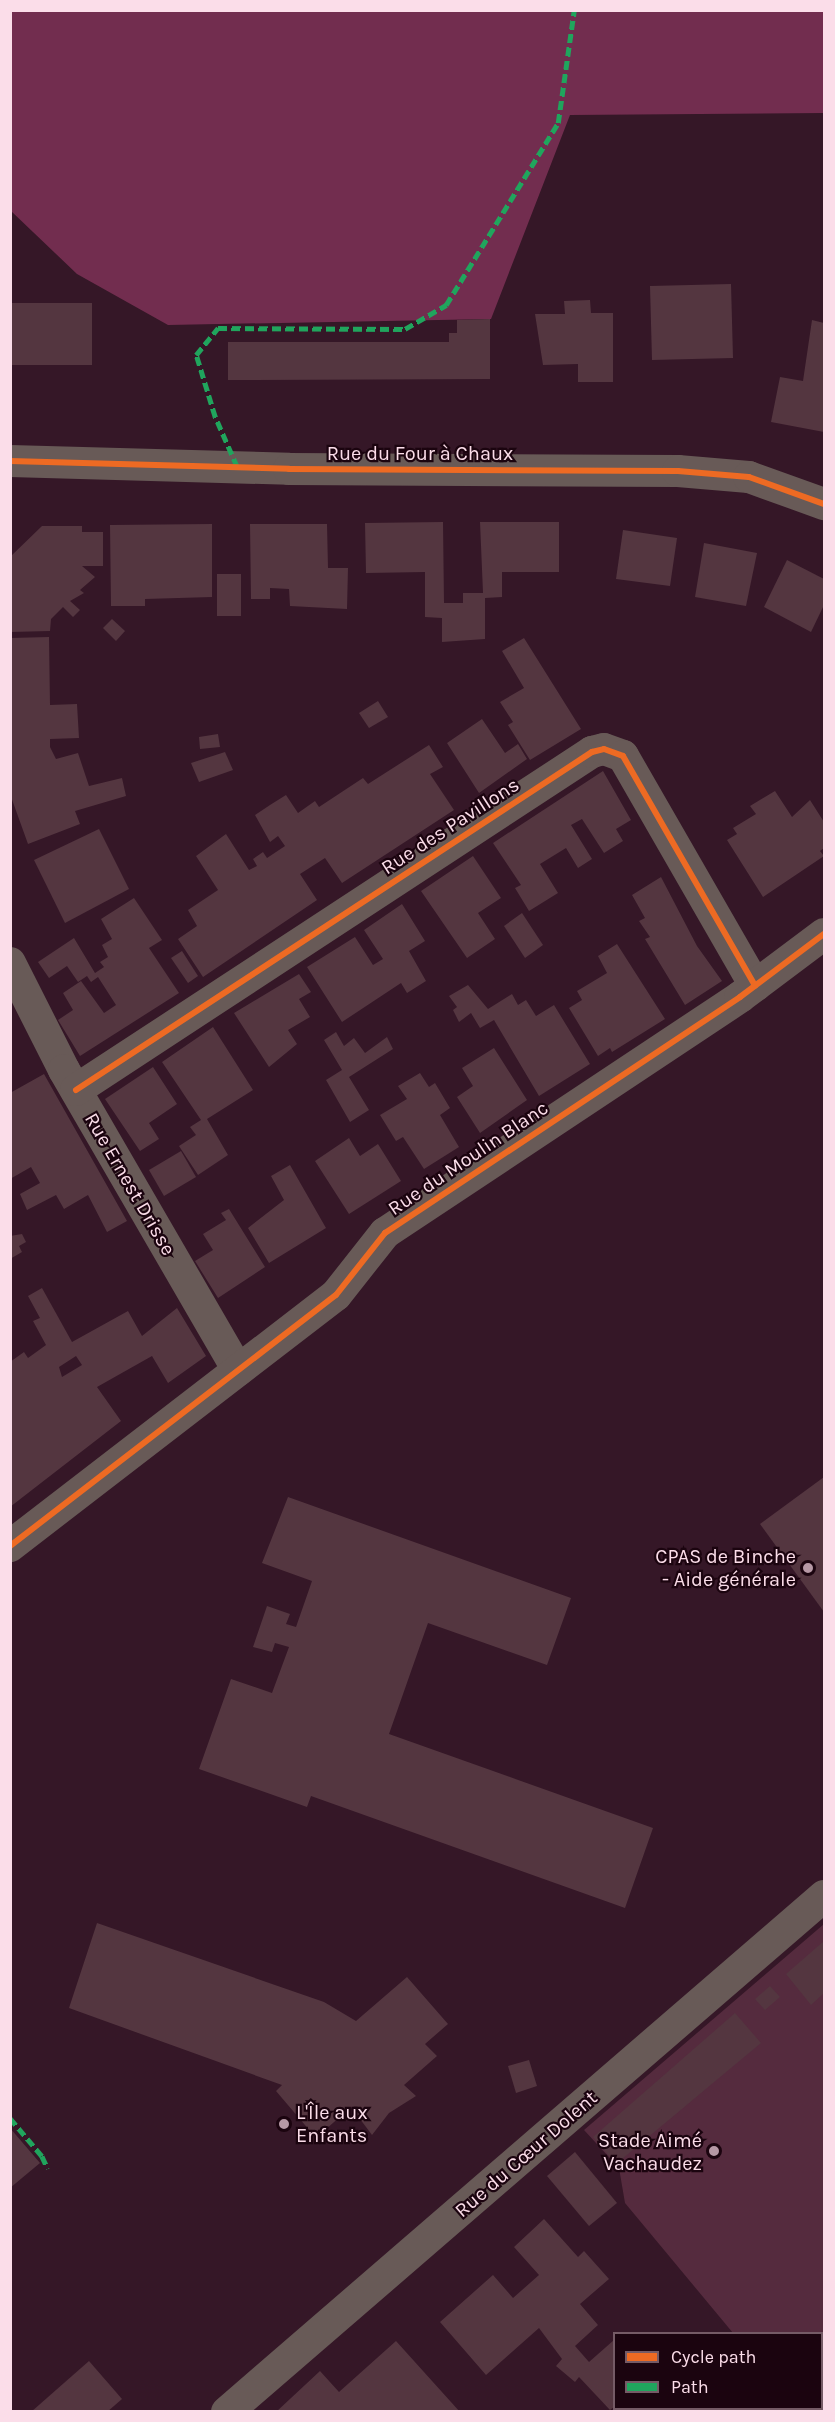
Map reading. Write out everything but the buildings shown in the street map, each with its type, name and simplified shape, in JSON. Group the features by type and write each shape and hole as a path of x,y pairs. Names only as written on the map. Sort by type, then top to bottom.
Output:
{"street":[{"name":"Rue du Four à Chaux","path":"10,461 289,469 678,471 749,477 825,504"},
{"name":"Rue des Pavillons","path":"76,1090 592,752 604,749 623,756 754,986"},
{"name":"Rue du Moulin Blanc","path":"10,1546 336,1295 385,1233 754,986 825,934"},
{"name":"Rue Ernest Drisse","path":"10,963 76,1090 238,1370"},
{"name":"Rue du Cœur Dolent","path":"227,2412 825,1896"}],"shaded area":[{"path":"10,11 824,11 824,113 570,115 491,319 168,325 77,274 11,211"},
{"name":"Stade Aimé Vachaudez","path":"824,1924 824,2411 796,2410 823,2410 823,2332 732,2332 625,2203 619,2168 584,2130"}],"marked path":[{"path":"237,467 215,417 196,355 218,328 405,329 446,305 558,123 574,10"},
{"path":"10,2118 42,2156 48,2169"}],"cycle path":[{"path":"10,461 289,469 678,471 749,477 824,504"},
{"path":"76,1090 592,752 604,749 623,756 755,986"},
{"path":"10,1546 336,1295 385,1233 740,997 824,934"}],"place":[{"name":"CPAS de Binche - Aide générale","path":"808,1568"},
{"name":"L'Île aux Enfants","path":"284,2124"},
{"name":"Stade Aimé Vachaudez","path":"714,2151"}]}
